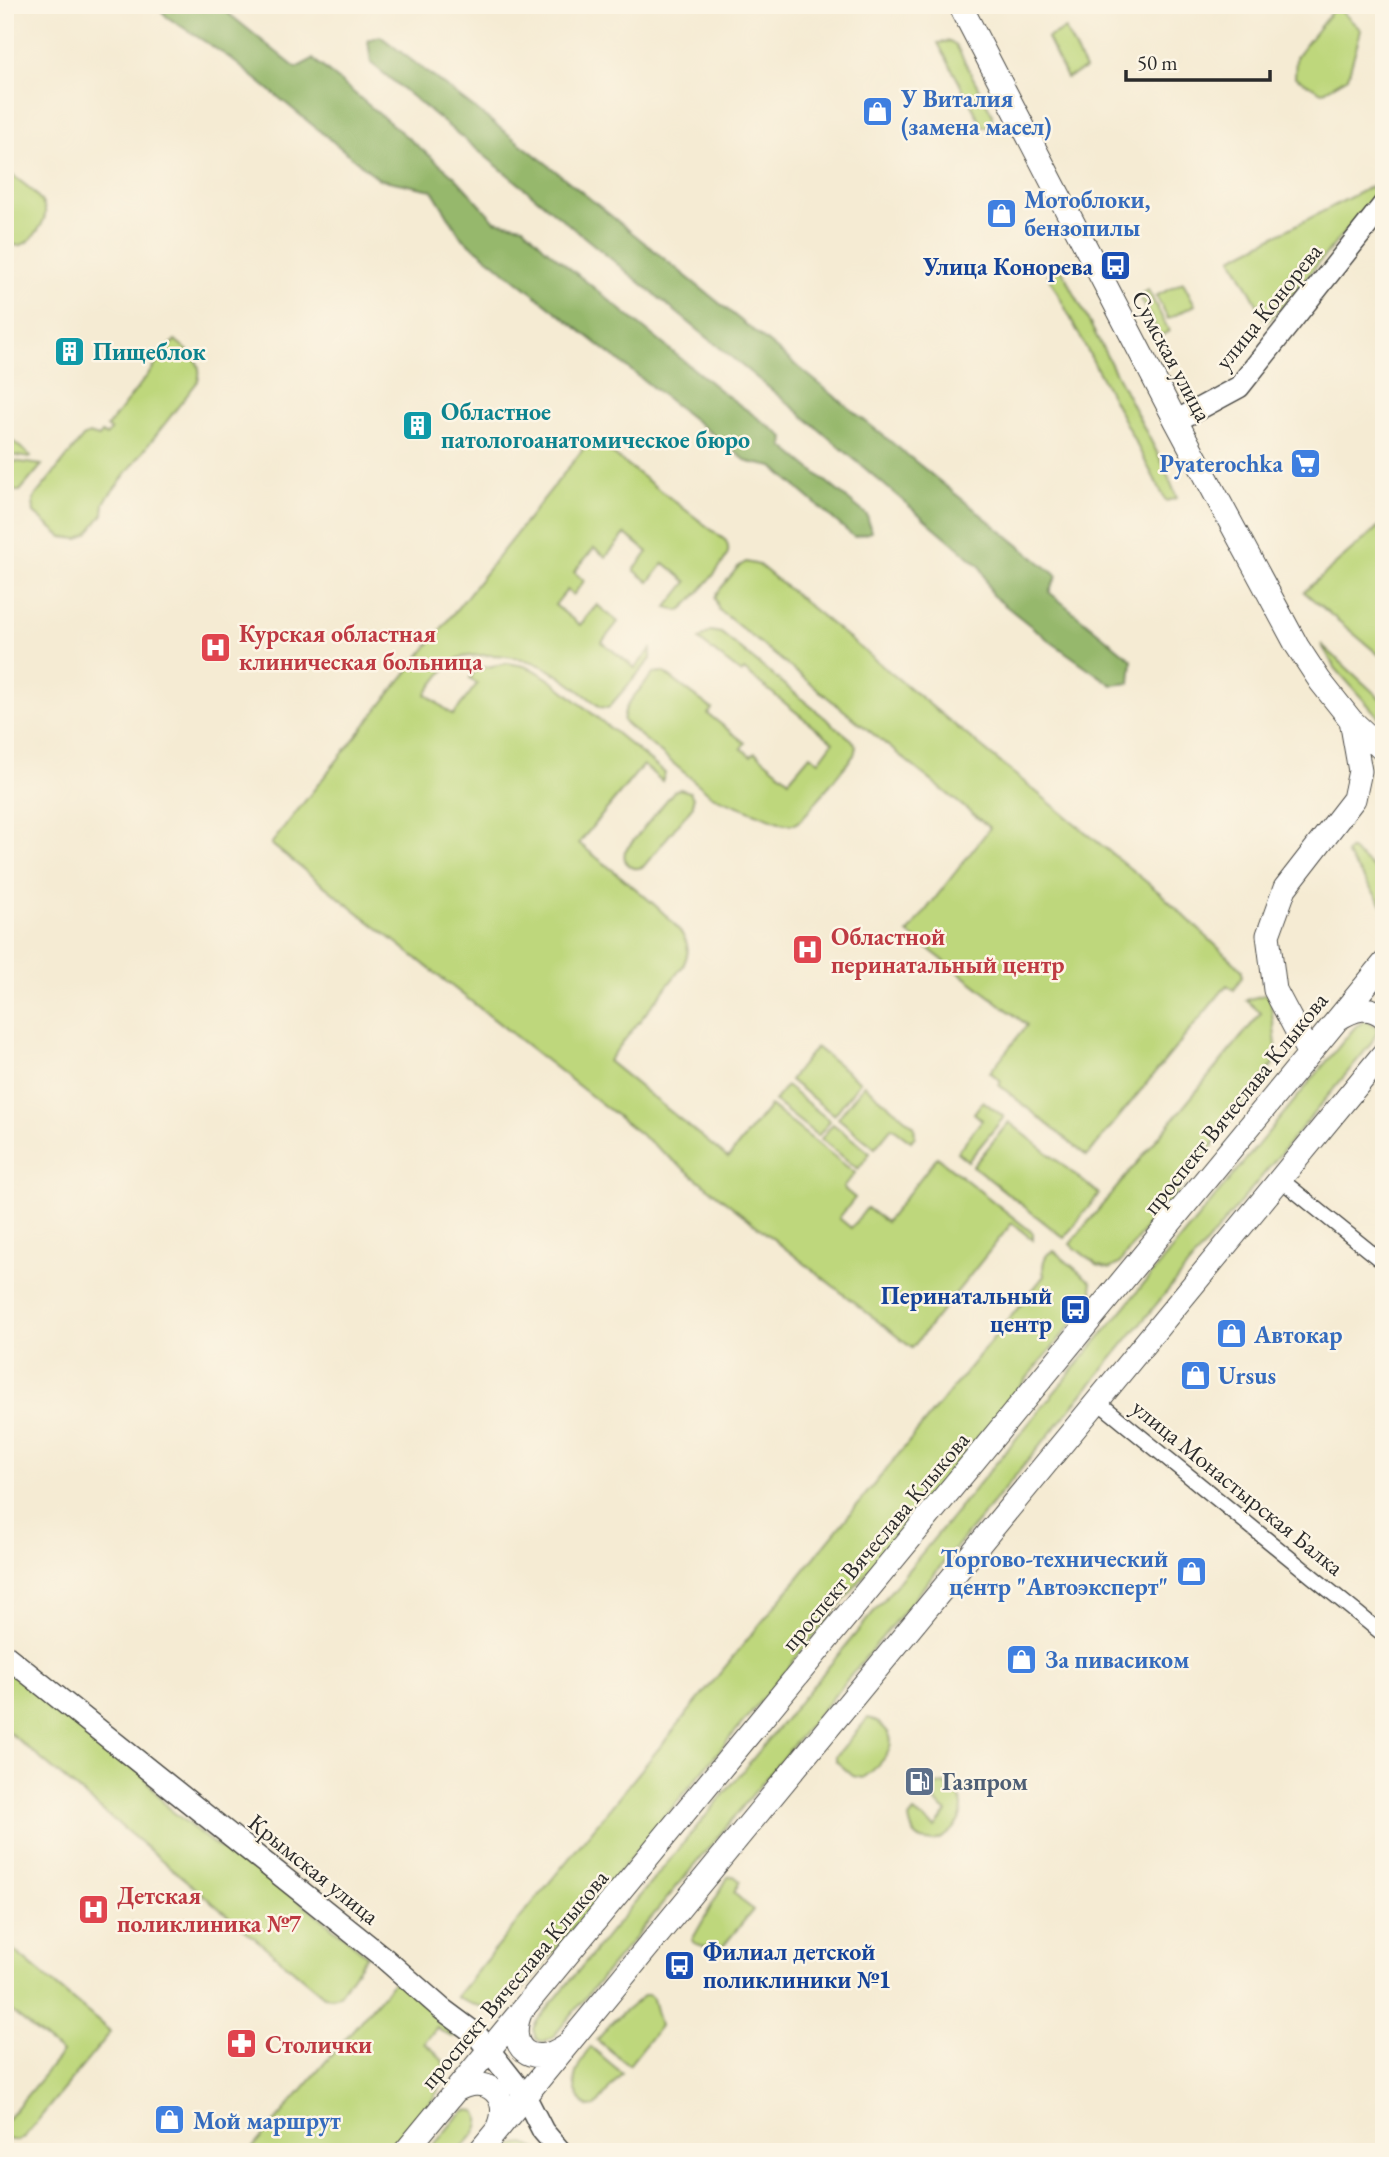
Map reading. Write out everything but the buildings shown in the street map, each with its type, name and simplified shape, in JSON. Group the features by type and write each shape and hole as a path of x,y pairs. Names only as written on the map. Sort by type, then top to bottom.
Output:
{"main road":[{"name":"Сумская улица","path":"960,5 1176,421 1297,646 1351,720 1384,751"},
{"path":"1309,1054 1275,990 1268,935 1286,888 1354,799 1360,771 1351,720"},
{"name":"проспект Вячеслава Клыкова","path":"405,2152 1384,963"},
{"path":"1338,1018 1363,1008 1375,1010 1384,1017"},
{"path":"479,2152 1384,1053"},
{"path":"521,2011 515,2033 526,2051 543,2057 553,2055 565,2046"},
{"path":"455,2091 465,2085 477,2083 489,2086 498,2094 503,2105 503,2118 498,2129"}],"street":[{"name":"улица Конорева","path":"1176,421 1239,387 1384,204"},
{"path":"1280,1179 1384,1264"},
{"name":"улица Монастырская Балка","path":"1097,1401 1384,1635"},
{"name":"Крымская улица","path":"5,1655 477,2035 525,2096 544,2131 561,2152"}],"green space":[{"path":"156,5 218,5 296,68 313,59 455,177 495,221 523,226 545,248 722,392 784,437 783,446 867,515 871,532 854,537 773,467 748,462 461,237 432,190 379,179 230,58 167,17"},
{"path":"1336,6 1361,30 1348,77 1322,92 1295,77 1296,57"},
{"path":"1065,29 1085,69 1067,78 1047,38"},
{"path":"380,36 547,164 1057,576 1049,592 1132,660 1130,683 1112,685 1051,642 992,595 980,566 795,409 371,63 368,40"},
{"path":"950,41 956,45 992,114 992,122 988,127 983,127 938,43"},
{"path":"5,170 39,198 45,210 44,220 38,230 30,240 19,246 5,242"},
{"path":"1384,180 1384,186 1271,319 1266,321 1232,258"},
{"path":"1061,268 1164,466 1177,498 1166,501 1048,275"},
{"path":"1183,282 1195,305 1168,319 1156,296"},
{"path":"1148,290 1169,331 1160,336 1139,295"},
{"path":"175,340 197,363 198,381 107,498 103,514 88,533 78,539 62,537 34,513 33,501 36,495 83,437 89,434 99,437 102,433 106,436 111,430 107,427"},
{"path":"5,435 31,456 29,458 5,454"},
{"path":"592,438 726,541 728,552 721,565 679,611 667,607 687,582 664,563 649,582 634,570 648,552 625,534 606,557 594,548 574,572 584,581 573,595 567,590 555,605 580,625 597,605 618,622 602,642 635,668 651,649 651,659 608,708 600,707 550,670 509,656 479,655 459,658 445,669 426,694 453,715 477,684 470,678 477,669 508,663 524,666 556,684 665,773 662,781 643,765 579,843 671,921 682,934 688,948 683,966 608,1061 728,1158 770,1106 855,1173 843,1188 855,1198 839,1218 851,1228 867,1208 886,1222 937,1157 1033,1233 1033,1240 1012,1223 912,1348 271,844"},
{"path":"5,460 42,465 20,491 5,491"},
{"path":"1384,522 1384,659 1304,592"},
{"path":"746,562 759,565 1160,893 1242,970 1242,976 1234,990 1227,985 1087,1156 999,1085 1001,1081 990,1072 1027,1025 908,933 990,828 719,610 715,598 717,593 738,567"},
{"path":"710,631 721,633 852,740 856,747 854,755 803,818 795,824 784,824 712,796 624,722 626,709 634,696 654,673 663,672 712,709 708,714 745,743 741,748 751,756 755,752 789,780 810,755 819,761 833,742 744,670 741,673 699,640"},
{"path":"1321,644 1384,702 1384,723 1336,669"},
{"path":"680,789 690,792 693,806 644,866 629,866 625,860 625,851 674,791"},
{"path":"1350,849 1384,877 1384,907 1346,854"},
{"path":"1267,994 1270,997 1277,1053 1275,1062 1172,1200 1159,1210 1119,1264 1109,1269 1097,1265 1070,1244 1261,1013 1246,1000"},
{"path":"1366,1020 1376,1026 1377,1032 1370,1045 553,2037 543,2042 536,2039 533,2029 537,2021 1355,1027"},
{"path":"816,1047 860,1082 834,1115 790,1080"},
{"path":"864,1085 914,1126 915,1136 911,1141 892,1127 875,1148 838,1118"},
{"path":"786,1086 830,1121 818,1136 774,1101"},
{"path":"983,1101 1004,1117 968,1161 957,1152 982,1120 974,1113"},
{"path":"1009,1122 1099,1194 1064,1238 973,1166"},
{"path":"833,1124 870,1153 858,1169 821,1139"},
{"path":"1054,1251 1091,1282 1093,1295 1090,1302 517,1996 494,2006 479,2006 456,1997 1044,1276 1044,1260"},
{"path":"5,1666 143,1775 167,1807 216,1846 253,1863 367,1955 339,1995 324,1996 5,1729"},
{"path":"868,1718 877,1722 891,1740 882,1761 863,1778 853,1776 836,1761 836,1756"},
{"path":"943,1784 958,1795 962,1808 959,1821 950,1832 938,1839 925,1841 915,1834 909,1818 914,1812 935,1828 947,1812 927,1795 935,1785"},
{"path":"734,1876 740,1881 734,1893 753,1910 719,1951 694,1943 692,1940 728,1877"},
{"path":"5,1943 111,2032 18,2141 5,2139 5,2122 62,2053 5,2006"},
{"path":"396,1979 461,2036 445,2034 437,2027 424,2043 442,2059 444,2073 441,2084 425,2110 386,2152 249,2152"},
{"path":"645,1995 653,1999 660,2026 629,2065 597,2040 614,2020"},
{"path":"591,2047 622,2073 595,2107 589,2108 577,2093 575,2078"},
{"path":"466,2110 476,2111 479,2117 478,2127 467,2143 458,2152 428,2152 458,2116"},
{"path":"525,2144 542,2152 502,2152 510,2146"}],"place":[{"name":"У Виталия (замена масел)","path":"878,112"},
{"name":"Мотоблоки, бензопилы","path":"1001,213"},
{"name":"Улица Конорева","path":"1116,266"},
{"name":"Пищеблок","path":"70,351"},
{"name":"Областное патологоанатомическое бюро","path":"418,425"},
{"name":"Pyaterochka","path":"1306,463"},
{"name":"Курская областная клиническая больница","path":"216,647"},
{"name":"Областной перинатальный центр","path":"808,950"},
{"name":"Перинатальный центр","path":"1075,1309"},
{"name":"Автокар","path":"1231,1334"},
{"name":"Ursus","path":"1195,1375"},
{"name":"Торгово-технический центр \"Автоэксперт\"","path":"1191,1572"},
{"name":"За пивасиком","path":"1022,1659"},
{"name":"Газпром","path":"919,1781"},
{"name":"Детская поликлиника №7","path":"94,1909"},
{"name":"Филиал детской поликлиники №1","path":"680,1965"},
{"name":"Столички","path":"242,2044"},
{"name":"Мой маршрут","path":"170,2120"}]}
